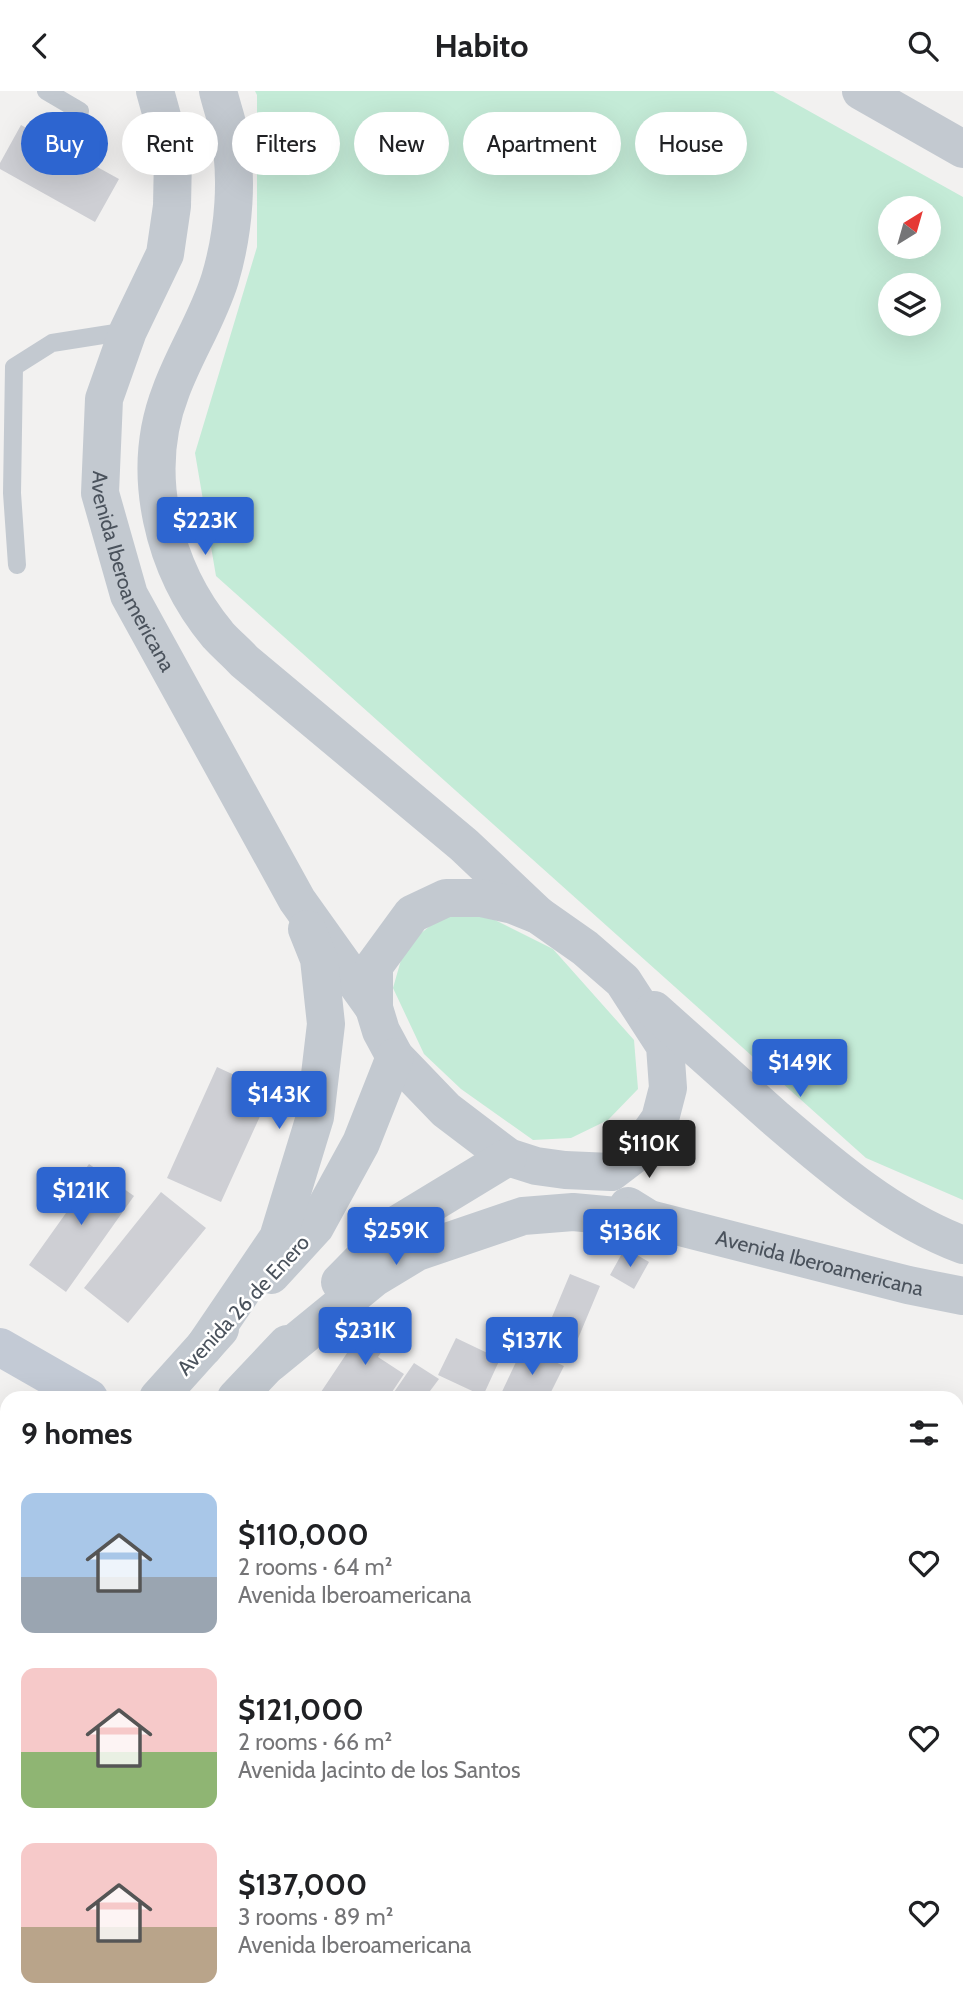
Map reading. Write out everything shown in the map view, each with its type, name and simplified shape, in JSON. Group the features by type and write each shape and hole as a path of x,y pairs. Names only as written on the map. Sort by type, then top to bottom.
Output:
{"main road":[{"path":"0,1347 77,1391"}],"street":[{"name":"Avenida Iberoamericana","path":"155,91 173,156 172,206 164,254 128,331 104,399 100,493 129,594 297,900 374,1008"},
{"name":"Avenida Iberoamericana","path":"218,91 229,129 234,179 229,235 206,316 170,391 161,423 157,461 159,510 171,554 194,601 219,635 244,661 464,845 538,915"},
{"path":"861,91 963,149"},
{"path":"623,981 665,1046 668,1089 660,1119 636,1153 611,1172 536,1166 508,1157 446,1110 395,1057 381,1031 374,1008 374,966 412,914 446,898 481,898 513,905 538,915 585,948 623,981 710,1061 816,1153 908,1219 963,1245"},
{"path":"204,1347 278,1238 315,1117 326,1024 319,959 297,900"},
{"name":"Avenida 26 de Enero","path":"164,1391 315,1227 362,1143 395,1057"},
{"path":"243,1391 330,1293 396,1225 508,1157"},
{"name":"Avenida Iberoamericana","path":"565,1170 649,1219 908,1285 963,1296"},
{"path":"270,1363 374,1278 417,1252 523,1216 573,1212 649,1219"}],"lane":[{"path":"46,91 80,111"},
{"path":"17,565 12,493 14,367 52,343 128,331"}],"green space":[{"path":"255,91 773,91 963,197 963,1200 866,1158 216,576 195,453 257,247 257,175 340,175 340,112 257,112"},
{"path":"473,909 553,949 634,1040 638,1089 608,1120 571,1138 533,1140 461,1089 424,1054 393,988 401,960 415,938 445,914"}],"building":[{"path":"21,125 21,175 108,173 119,179 95,222 0,169 0,163"},
{"path":"217,1067 271,1092 221,1202 167,1178"},
{"path":"89,1164 134,1196 66,1292 29,1265 66,1213 58,1207"},
{"path":"161,1192 206,1228 128,1323 84,1288"},
{"path":"625,1248 649,1262 634,1289 610,1275"},
{"path":"570,1274 600,1286 577,1341 547,1329"},
{"path":"373,1314 396,1330 378,1357 404,1374 393,1391 322,1391"},
{"path":"456,1338 500,1359 485,1391 472,1391 438,1375"},
{"path":"523,1347 564,1366 552,1391 502,1391"},
{"path":"414,1363 439,1379 430,1391 395,1391"}]}
